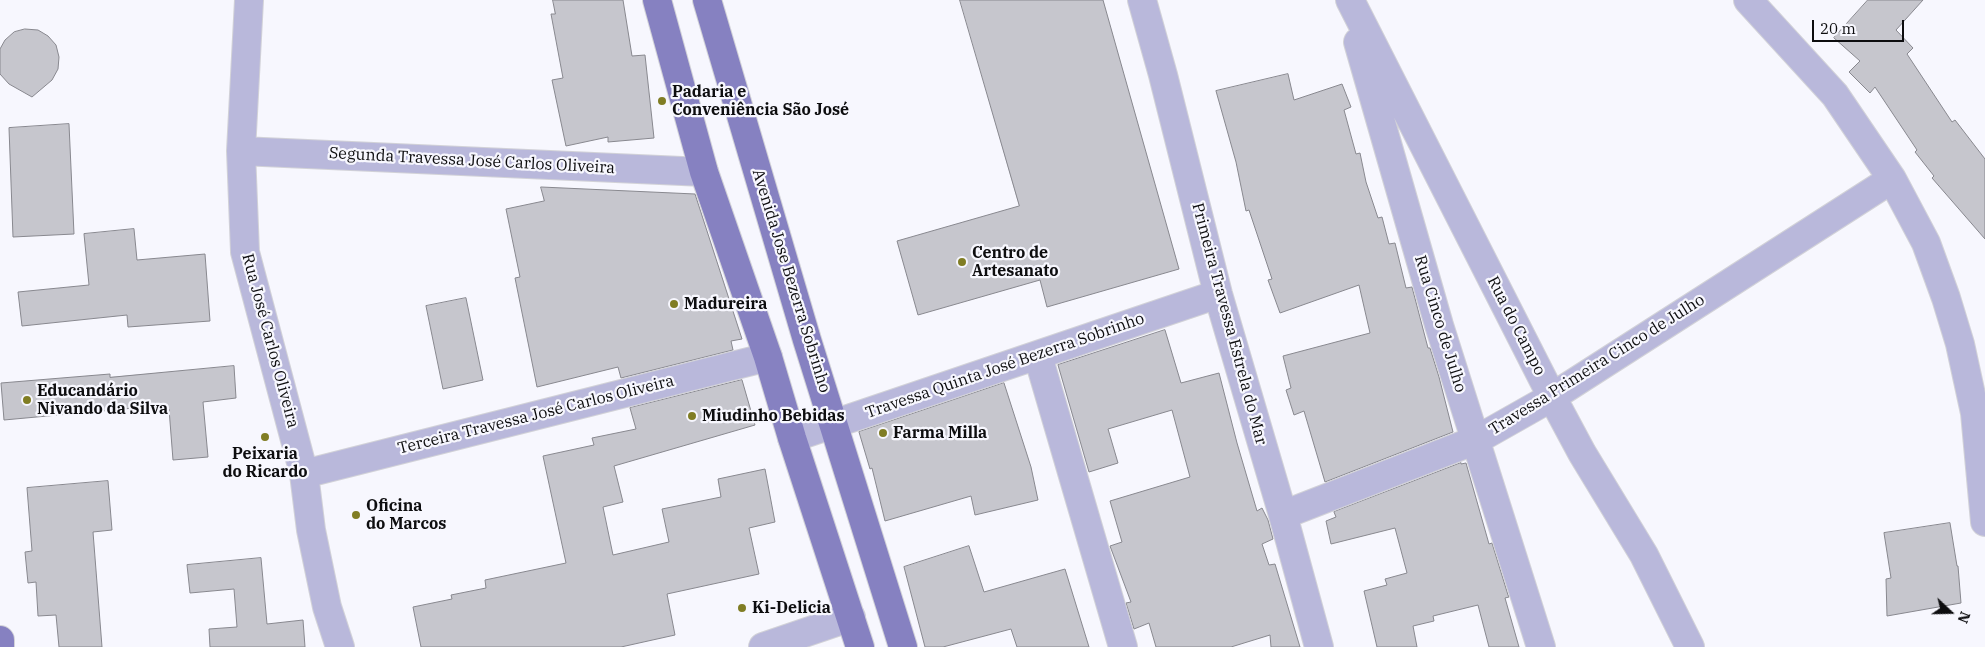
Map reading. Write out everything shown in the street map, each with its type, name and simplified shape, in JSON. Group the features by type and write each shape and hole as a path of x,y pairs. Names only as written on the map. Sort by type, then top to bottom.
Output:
{"main road":[{"path":"657,0 704,172 768,356 792,438 860,647"},
{"name":"Avenida Jose Bezerra Sobrinho","path":"707,0 807,340 904,647"},
{"path":"0,640 0,647"}],"street":[{"name":"Rua José Carlos Oliveira","path":"249,0 241,151 246,252 304,474 313,540 327,607 340,647"},
{"name":"Primeira Travessa Estrela do Mar","path":"1142,0 1163,75 1218,294 1283,515 1319,647"},
{"name":"Rua Cinco de Julho","path":"1346,0 1439,324 1541,647"},
{"name":"Rua do Campo","path":"1350,0 1552,397 1582,453 1644,556 1690,647"},
{"path":"1748,0 1835,95 1892,179 1926,243 1960,344 1975,413 1985,522"},
{"name":"Segunda Travessa José Carlos Oliveira","path":"241,151 704,172"},
{"name":"Travessa Primeira Cinco de Julho","path":"1283,515 1476,440 1552,397 1892,179"},
{"name":"Travessa Quinta José Bezerra Sobrinho","path":"792,438 1218,294"},
{"name":"Terceira Travessa José Carlos Oliveira","path":"304,474 768,356"},
{"path":"1038,356 1123,647"},
{"path":"764,647 851,617"}],"building":[{"path":"553,0 623,0 632,56 645,55 654,138 608,142 608,137 566,146 552,80 563,78 551,14 555,14"},
{"path":"960,0 1103,0 1179,269 1047,307 1040,280 918,315 897,241 1019,206"},
{"path":"1868,0 1923,0 1896,30 1913,48 1907,54 1952,122 1955,120 1985,159 1985,239 1932,178 1934,176 1915,152 1917,150 1875,87 1870,93 1849,72 1860,61 1834,38"},
{"path":"25,29 38,30 48,36 56,45 59,57 58,69 52,80 32,97 9,84 0,74 0,49 5,40 14,32"},
{"path":"1288,74 1294,100 1342,84 1351,107 1344,110 1356,154 1360,153 1366,182 1378,218 1382,217 1389,244 1395,243 1406,288 1412,287 1453,432 1325,482 1304,411 1294,415 1286,390 1291,388 1283,356 1370,333 1359,285 1280,313 1268,280 1272,279 1249,210 1246,211 1236,162 1216,91"},
{"path":"69,124 74,234 13,237 9,128"},
{"path":"541,187 695,194 742,339 731,341 733,350 621,378 618,367 537,387 515,278 520,277 506,209 544,201"},
{"path":"134,229 137,260 205,254 210,321 128,327 127,315 22,326 18,292 89,285 84,234"},
{"path":"466,298 483,380 443,389 426,306"},
{"path":"1165,330 1181,383 1219,373 1257,511 1262,508 1268,520 1273,539 1262,544 1269,565 1275,564 1300,647 1271,647 1270,635 1231,647 1156,647 1149,623 1134,629 1126,603 1131,602 1110,546 1122,542 1110,501 1190,477 1172,410 1108,429 1118,463 1089,472 1058,365"},
{"path":"234,366 236,398 203,402 208,457 173,460 169,409 146,411 145,407 4,420 1,383 110,374 110,377"},
{"path":"742,380 755,425 614,466 623,502 603,507 613,555 669,542 662,509 721,497 718,479 765,469 775,522 749,528 759,574 667,594 675,635 621,647 421,647 413,607 452,599 451,595 486,588 485,580 566,563 543,456 594,445 592,438 636,429 630,408"},
{"path":"1004,383 1031,467 1038,500 975,515 971,496 885,521 872,468 870,469 859,432"},
{"path":"1461,463 1466,463 1489,544 1492,543 1509,597 1505,598 1519,647 1489,647 1478,605 1433,616 1434,621 1413,626 1417,647 1377,647 1364,591 1387,585 1385,579 1407,573 1395,528 1331,544 1326,521 1336,517 1334,512"},
{"path":"108,481 112,530 93,532 102,647 59,647 56,615 38,616 36,582 28,583 25,552 32,551 27,488"},
{"path":"1950,523 1958,566 1961,603 1887,616 1886,579 1891,578 1884,533"},
{"path":"969,546 984,592 1065,569 1089,647 1017,647 1011,629 943,647 925,647 904,567"},
{"path":"261,558 267,624 303,620 305,647 210,647 209,629 237,627 234,589 190,593 187,565"}],"place":[{"name":"Padaria e Conveniência São José","path":"662,101"},
{"name":"Centro de Artesanato","path":"962,262"},
{"name":"Madureira","path":"674,304"},
{"name":"Educandário Nivando da Silva","path":"27,400"},
{"name":"Miudinho Bebidas","path":"692,416"},
{"name":"Farma Milla","path":"883,433"},
{"name":"Peixaria do Ricardo","path":"265,437"},
{"name":"Oficina do Marcos","path":"356,515"},
{"name":"Ki-Delicia","path":"742,608"}]}
